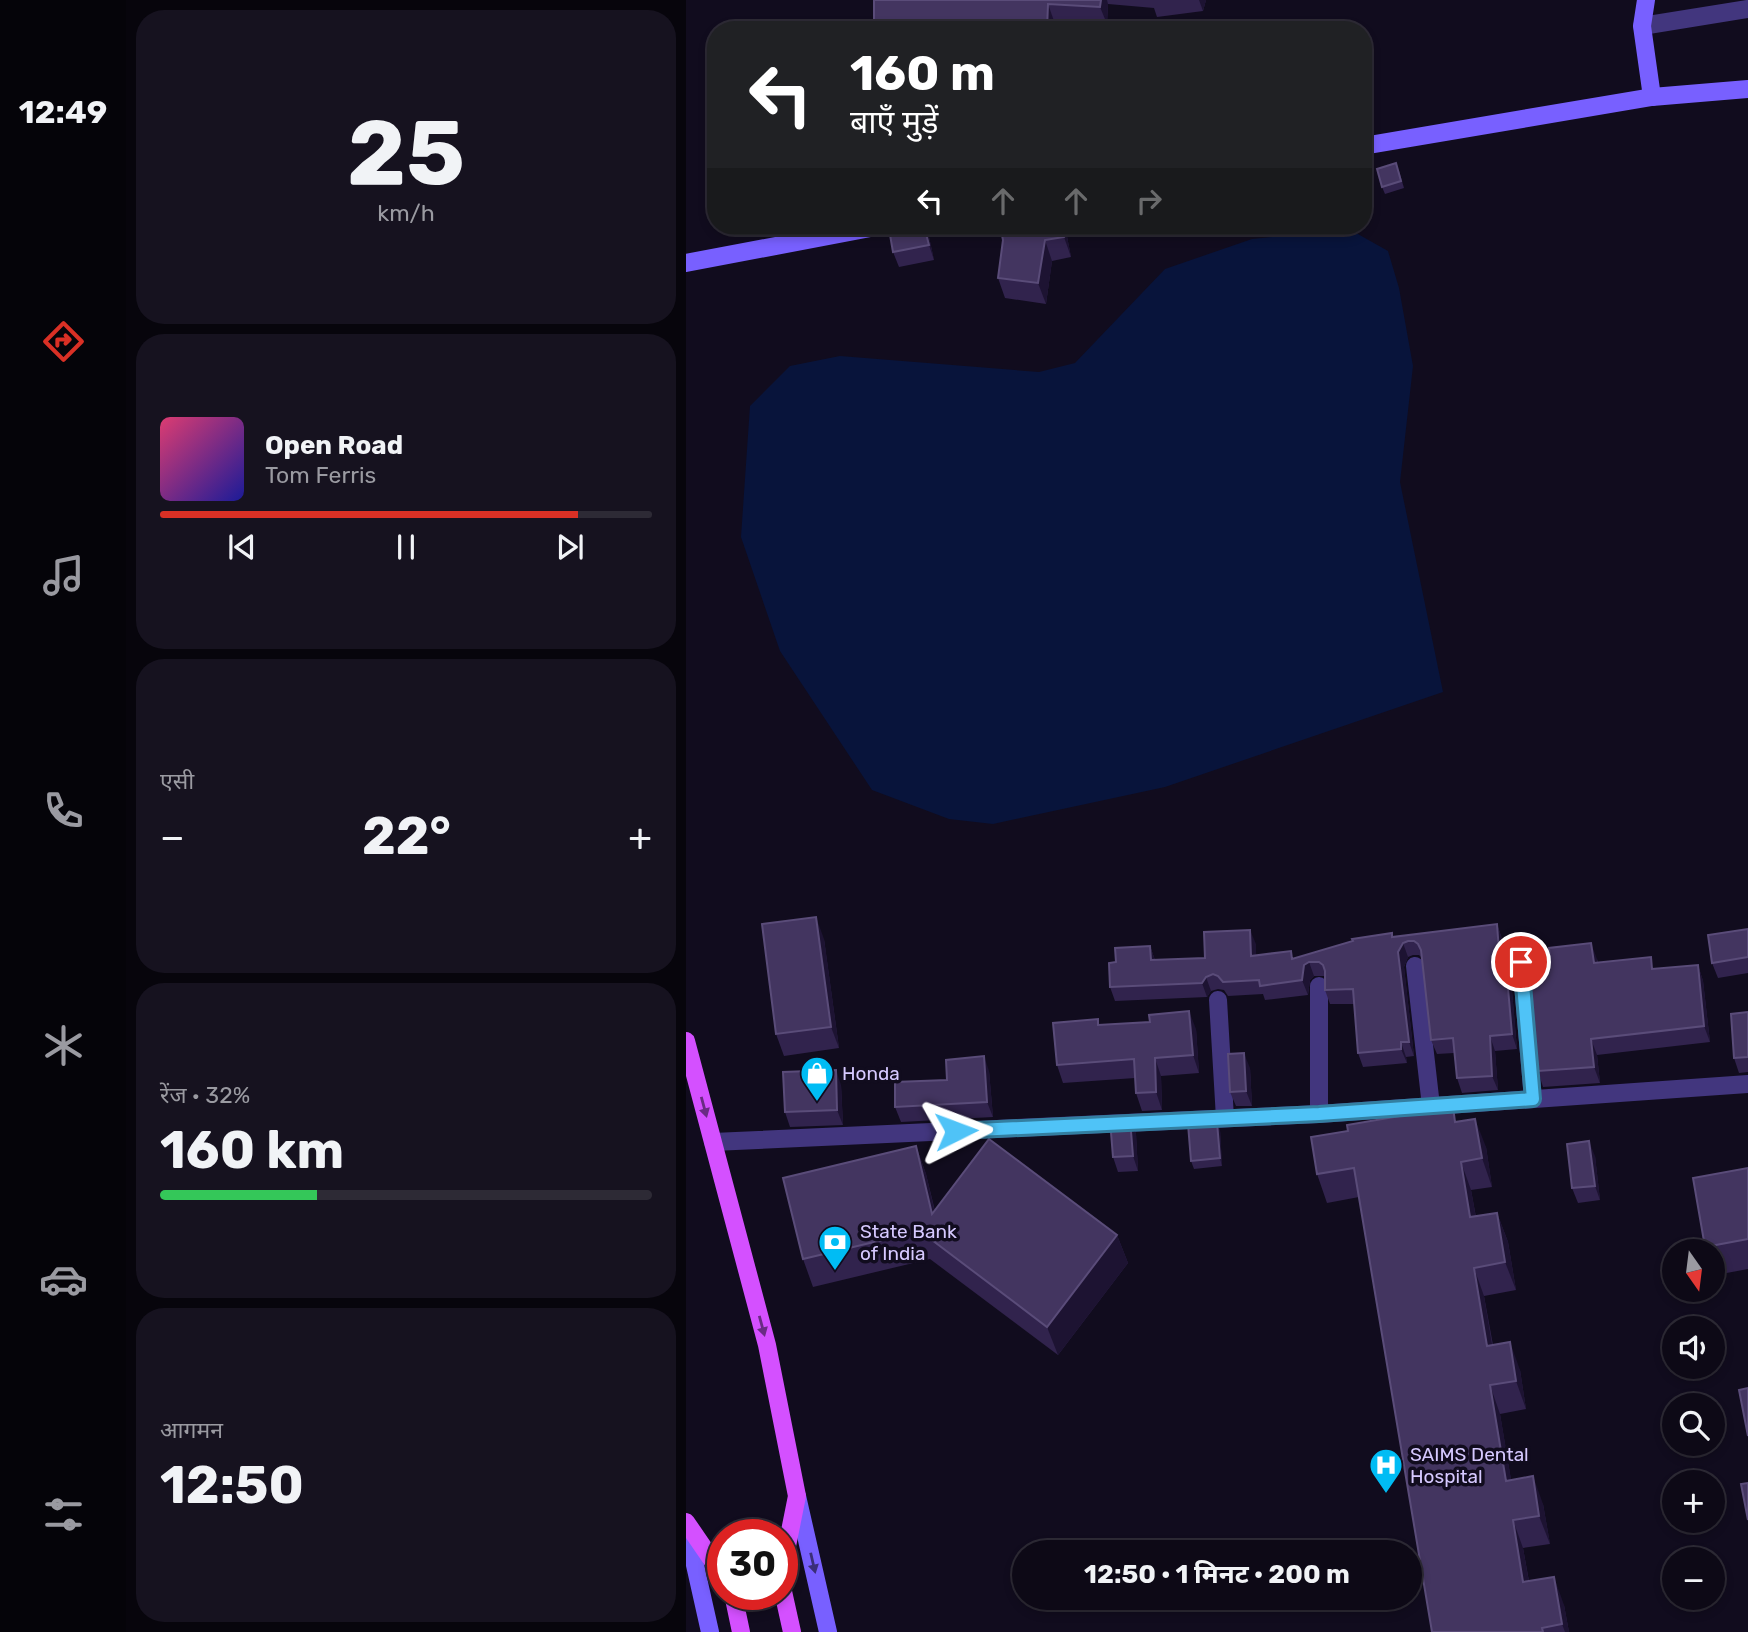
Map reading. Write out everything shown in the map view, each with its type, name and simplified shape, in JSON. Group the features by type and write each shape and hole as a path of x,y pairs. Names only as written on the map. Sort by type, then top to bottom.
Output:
{"main road":[{"path":"686,1041 767,1345 797,1496 792,1519"},
{"path":"686,1523 707,1553"},
{"path":"736,1610 741,1632"},
{"path":"787,1610 792,1632"}],"street":[{"path":"1646,0 1642,26 1652,97"},
{"path":"1642,26 1748,9"},
{"path":"1372,144 1652,97 1748,89"},
{"path":"686,263 834,235"},
{"path":"1521,962 1533,1099"},
{"path":"1415,966 1431,1106"},
{"path":"1319,986 1319,1114"},
{"path":"1218,1000 1225,1118"},
{"path":"713,1142 1319,1114 1748,1084"},
{"path":"797,1496 828,1632"},
{"path":"686,1523 710,1632"}],"water":[{"path":"1291,235 1360,235 1388,251 1399,288 1413,366 1400,482 1443,692 1165,787 993,824 949,819 872,790 780,651 741,537 750,406 790,366 840,356 1039,372 1075,363 1165,269 1252,239"}],"building":[{"path":"874,0 1101,0 1100,7 1048,4 1047,21 874,21"},
{"path":"1396,163 1401,181 1382,187 1377,169"},
{"path":"890,235 926,235 929,245 893,252"},
{"path":"1002,235 1064,237 1045,240 1038,283 998,278"},
{"path":"816,917 831,1027 776,1034 762,924"},
{"path":"1497,924 1500,965 1506,965 1512,1034 1490,1036 1492,1076 1457,1078 1453,1038 1431,1040 1421,950 1414,941 1403,943 1398,952 1409,1042 1401,1042 1401,1049 1358,1053 1353,989 1325,990 1325,971 1319,962 1304,965 1302,980 1260,986 1259,980 1223,982 1213,974 1206,977 1202,983 1110,987 1109,963 1116,962 1115,948 1150,946 1151,960 1205,958 1204,932 1250,930 1251,956 1291,951 1292,959 1353,941 1352,939 1392,933 1392,937"},
{"path":"1748,929 1748,957 1712,963 1708,935"},
{"path":"1591,943 1594,963 1651,957 1652,969 1698,965 1704,1026 1591,1039 1594,1067 1538,1071 1528,960 1550,958 1549,948"},
{"path":"1189,1011 1193,1055 1155,1058 1156,1092 1136,1093 1134,1059 1057,1065 1053,1023 1098,1019 1098,1025 1150,1022 1149,1015"},
{"path":"1748,1012 1748,1057 1734,1058 1731,1014"},
{"path":"1244,1053 1246,1091 1230,1092 1228,1054"},
{"path":"984,1056 987,1102 895,1107 895,1082 947,1080 946,1060"},
{"path":"836,1070 837,1110 785,1112 783,1072"},
{"path":"1453,1107 1455,1122 1475,1119 1482,1158 1461,1162 1470,1217 1497,1213 1505,1262 1474,1268 1487,1346 1510,1342 1516,1381 1490,1385 1506,1481 1533,1476 1539,1516 1513,1520 1523,1582 1554,1577 1562,1624 1542,1628 1543,1632 1432,1632 1422,1573 1422,1540 1417,1540 1354,1168 1317,1174 1311,1137 1348,1131 1347,1125"},
{"path":"1130,1119 1133,1156 1113,1157 1110,1120"},
{"path":"1217,1122 1220,1158 1191,1161 1188,1124"},
{"path":"989,1139 1117,1235 1047,1327 920,1231 803,1259 783,1178 916,1146 932,1214"},
{"path":"1589,1141 1595,1186 1572,1188 1567,1144"},
{"path":"1748,1168 1748,1239 1726,1243 1726,1239 1704,1239 1693,1178"},
{"path":"1748,1388 1748,1436 1739,1390"},
{"path":"1748,1483 1748,1520 1741,1484"}],"place":[{"name":"Honda","path":"817,1103"},
{"name":"State Bank of India","path":"835,1272"},
{"name":"SAIMS Dental Hospital","path":"1386,1495"}],"route":[{"path":"956,1131 1319,1114 1533,1099 1521,962"}]}
